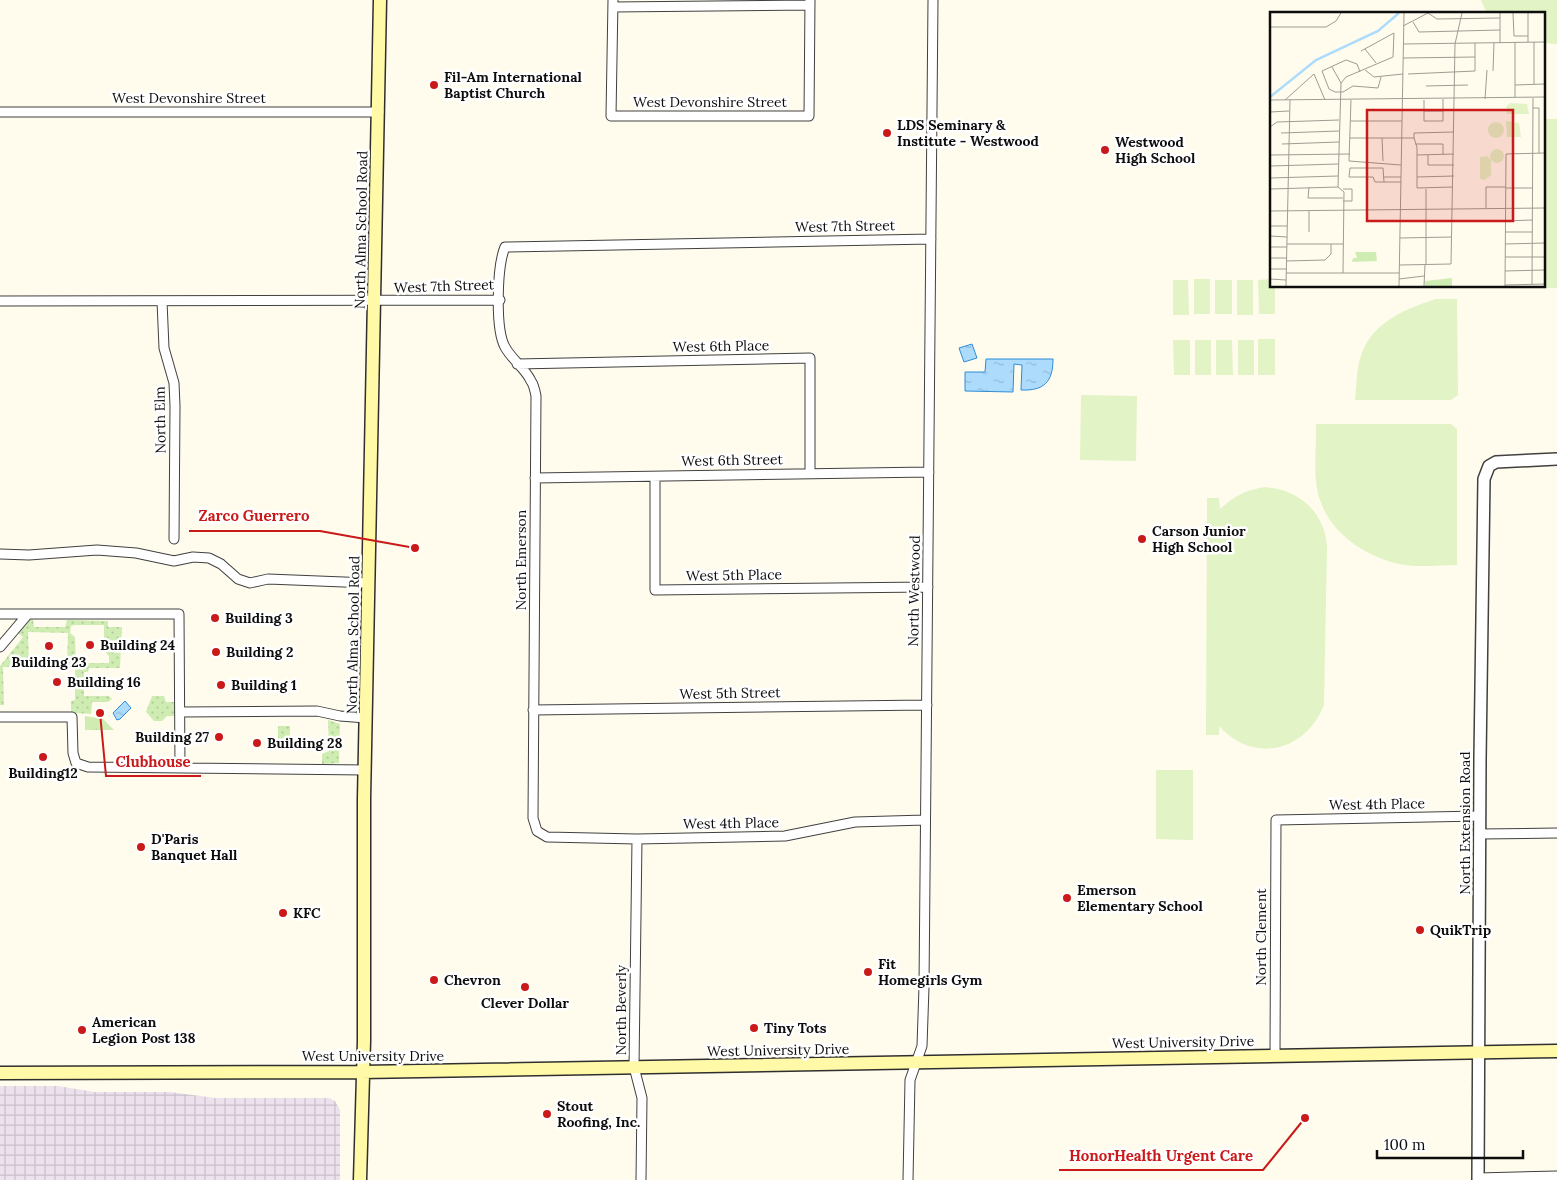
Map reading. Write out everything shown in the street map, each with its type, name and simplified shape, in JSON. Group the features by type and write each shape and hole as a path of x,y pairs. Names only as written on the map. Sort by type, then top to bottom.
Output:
{"main road":[{"name":"North Alma School Road","path":"360,1180 365,770 380,0"},
{"name":"West University Drive","path":"0,1072 362,1072 1557,1051"}],"street":[{"name":"North Westwood","path":"908,1180 910,1080 922,1044 927,704 932,0"},
{"name":"West Devonshire Street","path":"612,4 612,116 810,116 810,3"},
{"path":"612,4 810,3"},
{"name":"West Devonshire Street","path":"0,112 378,112"},
{"name":"West 7th Street","path":"0,301 500,300 501,258 505,247 931,239"},
{"name":"North Emerson","path":"500,300 500,325 503,345 531,381 536,396 533,818 538,831"},
{"name":"North Elm","path":"162,301 164,348 174,383 174,539"},
{"name":"West 6th Place","path":"517,364 810,358 810,474"},
{"name":"North Extension Road","path":"1478,1179 1484,479 1489,466 1504,460 1557,459"},
{"name":"West 6th Street","path":"535,478 928,472"},
{"name":"West 5th Place","path":"655,476 655,590 928,587"},
{"path":"0,554 29,555 96,550 136,553 174,562 193,557 209,558 221,564 238,579 250,583 268,580 369,583"},
{"path":"0,614 180,614 180,768"},
{"path":"0,647 28,614"},
{"name":"West 5th Street","path":"533,710 927,704"},
{"path":"180,712 317,710 340,716 366,718"},
{"path":"0,716 72,716 72,753 76,763 88,767 365,770"},
{"name":"West 4th Place","path":"1276,820 1480,816"},
{"name":"West 4th Place","path":"538,831 547,837 785,836 855,822 925,820"},
{"name":"North Clement","path":"1275,1055 1276,820"},
{"path":"1480,834 1557,833"},
{"name":"North Beverly","path":"636,838 634,1067 642,1098 641,1180"},
{"path":"1478,1179 1557,1176"}],"shaded area":[{"path":"0,1086 58,1086 95,1092 170,1092 215,1098 329,1098 335,1101 340,1110 340,1180 0,1180"}],"green space":[{"path":"1481,0 1557,0 1557,44 1544,43 1544,12 1486,12"},
{"path":"1544,119 1557,119 1557,288 1544,288"},
{"path":"1194,279 1210,279 1210,314 1194,314"},
{"path":"1270,279 1270,288 1275,288 1275,314 1259,314 1258,280"},
{"path":"1173,280 1188,280 1189,315 1173,315"},
{"path":"1215,280 1232,280 1232,314 1215,314"},
{"path":"1237,280 1253,280 1253,315 1237,315"},
{"path":"1436,299 1457,299 1458,395 1451,400 1355,400 1360,358 1367,342 1374,333 1392,318"},
{"path":"1258,339 1275,339 1275,375 1258,375"},
{"path":"1173,340 1190,340 1190,375 1174,375"},
{"path":"1195,340 1211,340 1211,375 1195,375"},
{"path":"1216,340 1232,340 1233,375 1216,375"},
{"path":"1238,340 1254,340 1254,375 1238,375"},
{"path":"1081,395 1137,396 1136,461 1080,460"},
{"path":"1316,424 1451,424 1457,429 1457,565 1414,566 1387,561 1363,550 1341,533 1325,512 1320,500 1315,472"},
{"path":"1265,487 1289,493 1308,504 1321,522 1327,546 1324,705 1316,721 1305,733 1292,742 1278,747 1263,749 1248,746 1233,738 1219,726 1219,735 1206,735 1207,498 1219,498 1220,509 1230,500 1241,494"},
{"path":"30,619 33,619 34,627 65,627 67,620 108,621 108,627 122,627 120,668 89,668 88,672 84,672 84,696 109,696 112,699 108,702 92,702 91,714 71,713 71,701 75,700 75,668 3,667 4,705 0,705 0,666 23,637 18,633","holes":["104,625 104,651 109,656 109,663 76,663 75,637 70,633 71,626","28,632 68,633 67,664 60,664 55,660 38,659 36,664 29,664"]},
{"path":"152,696 164,696 166,702 175,702 175,716 167,716 162,721 154,721 146,712"},
{"path":"85,716 103,719 114,730 85,730"},
{"path":"328,720 340,724 339,763 322,764 322,754 329,751"},
{"path":"278,726 290,726 290,735 287,741 278,741"},
{"path":"1156,770 1193,770 1193,840 1156,839"}],"water":[{"path":"972,344 977,358 964,362 959,348"},
{"path":"986,359 1053,359 1053,367 1046,384 1036,389 1021,390 1022,365 1014,364 1013,392 965,391 965,372 985,372"},
{"path":"125,701 131,708 117,720 113,713"}],"place":[{"name":"Fil-Am International Baptist Church","path":"434,85"},
{"name":"LDS Seminary & Institute - Westwood","path":"887,133"},
{"name":"Westwood High School","path":"1105,150"},
{"name":"Carson Junior High School","path":"1142,539"},
{"name":"Zarco Guerrero","path":"415,548"},
{"name":"Building 3","path":"215,618"},
{"name":"Building 24","path":"90,645"},
{"name":"Building 23","path":"49,646"},
{"name":"Building 2","path":"216,652"},
{"name":"Building 16","path":"57,682"},
{"name":"Building 1","path":"221,685"},
{"name":"Clubhouse","path":"100,713"},
{"name":"Building 27","path":"219,737"},
{"name":"Building 28","path":"257,743"},
{"name":"Building12","path":"43,757"},
{"name":"D'Paris Banquet Hall","path":"141,847"},
{"name":"Emerson Elementary School","path":"1067,898"},
{"name":"KFC","path":"283,913"},
{"name":"QuikTrip","path":"1420,930"},
{"name":"Fit Homegirls Gym","path":"868,972"},
{"name":"Chevron","path":"434,980"},
{"name":"Clever Dollar","path":"525,987"},
{"name":"Tiny Tots","path":"754,1028"},
{"name":"American Legion Post 138","path":"82,1030"},
{"name":"Stout Roofing, Inc.","path":"547,1114"},
{"name":"HonorHealth Urgent Care","path":"1305,1118"}]}
